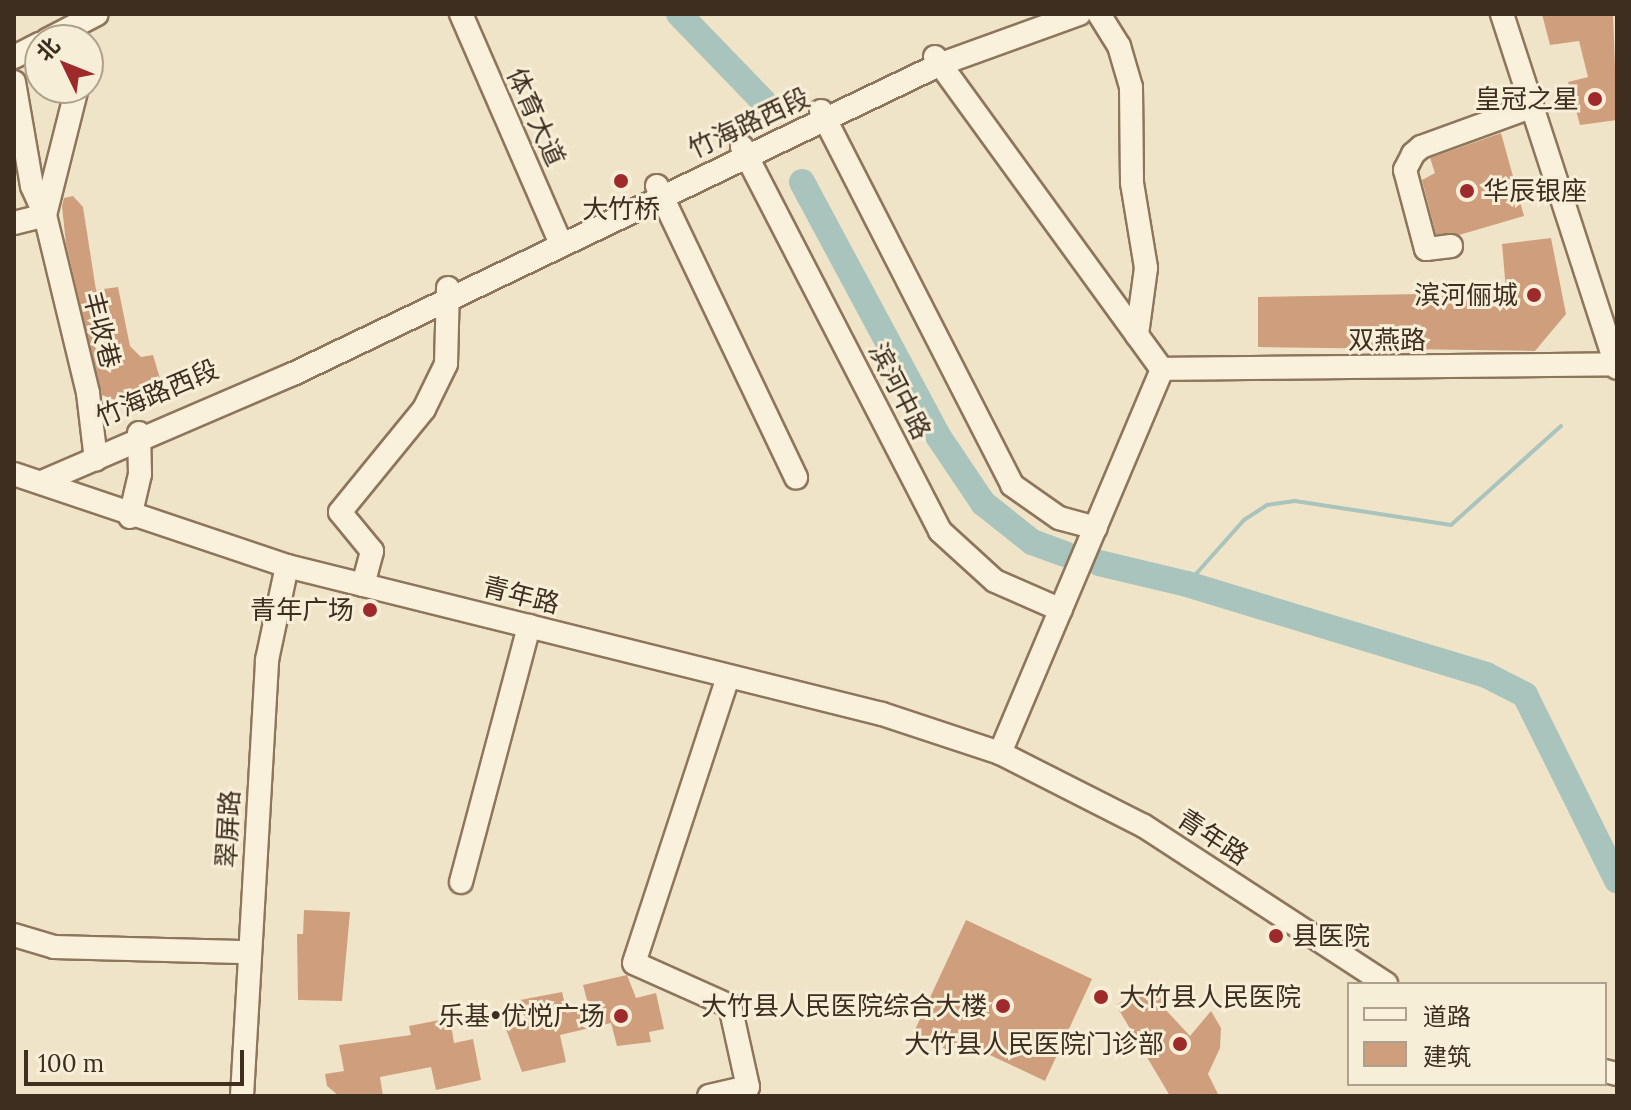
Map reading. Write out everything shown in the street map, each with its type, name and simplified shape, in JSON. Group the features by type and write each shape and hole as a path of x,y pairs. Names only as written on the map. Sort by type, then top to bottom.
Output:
{"street":[{"name":"体育大道","path":"461,14 558,238"},
{"name":"竹海路西段","path":"30,477 140,437 659,190 938,61 1053,14"},
{"name":"竹海路西段","path":"938,61 1079,14"},
{"path":"1099,14 1119,46 1131,87 1132,183 1146,268 1137,335"},
{"name":"双燕路","path":"1162,369 1614,366 1502,14"},
{"path":"938,61 1162,369 1000,753"},
{"name":"丰收巷","path":"14,82 32,186 45,215 88,393 95,455"},
{"name":"丰收巷","path":"45,215 73,104"},
{"path":"1451,246 1426,249 1405,170 1413,154 1421,147 1531,107"},
{"name":"滨河中路","path":"823,115 1012,485 1059,518 1096,528"},
{"name":"滨河中路","path":"744,151 940,531 995,581 1061,610"},
{"path":"659,190 796,478"},
{"path":"14,223 45,215"},
{"path":"363,585 372,551 340,512 424,409 446,364 448,293"},
{"path":"130,517 140,474 140,437"},
{"name":"青年路","path":"30,477 130,517 287,566 882,714 1000,753 1144,826 1383,982"},
{"name":"翠屏路","path":"242,1096 267,660 287,566"},
{"path":"461,882 529,626"},
{"path":"709,1096 748,1087 730,1006 634,963 728,677"},
{"path":"14,935 54,947 250,952"}],"building":[{"path":"1542,14 1613,14 1617,120 1580,125 1568,82 1588,77 1579,41 1550,45"},
{"name":"华辰银座","path":"1501,133 1524,216 1459,235 1436,234 1422,180 1435,173 1430,158"},
{"path":"73,196 83,207 96,290 118,287 130,346 141,357 153,355 162,385 120,402 102,395 66,244 62,206 64,198"},
{"name":"滨河俪城","path":"1551,238 1566,314 1535,351 1258,347 1258,297 1419,294 1421,304 1443,302 1442,296 1506,290 1502,244"},
{"path":"304,910 350,912 342,1001 298,1000 297,934 303,934"},
{"name":"大竹县人民医院综合大楼","path":"966,920 1092,979 1045,1081 958,1040 952,1052 913,1034"},
{"path":"627,975 636,998 656,993 664,1029 649,1032 651,1042 617,1046 611,1023 560,1035 566,1062 522,1072 506,1029 526,1024 520,1000 562,992 567,1013 589,1008 583,985"},
{"name":"大竹县人民医院门诊部","path":"1143,990 1159,993 1168,1002 1164,1008 1190,1036 1211,1011 1221,1028 1220,1048 1208,1074 1219,1096 1170,1096 1116,1005"},
{"path":"450,1018 454,1043 473,1039 481,1080 436,1090 431,1067 380,1077 383,1096 339,1096 327,1086 325,1074 344,1071 339,1045 411,1035 409,1026"}],"waterway":[{"path":"679,14 764,102"},
{"path":"802,182 938,436 983,503 1032,542 1065,554"},
{"path":"1187,584 1244,520 1267,505 1295,501 1451,525 1561,426"},
{"path":"1099,563 1187,584 1486,675 1525,695 1617,880"}],"place":[{"name":"皇冠之星","path":"1595,99"},
{"name":"大竹桥","path":"621,181"},
{"name":"华辰银座","path":"1467,191"},
{"name":"滨河俪城","path":"1534,295"},
{"name":"青年广场","path":"370,610"},
{"name":"县医院","path":"1276,936"},
{"name":"大竹县人民医院","path":"1101,997"},
{"name":"大竹县人民医院综合大楼","path":"1003,1006"},
{"name":"乐基•优悦广场","path":"621,1016"},
{"name":"大竹县人民医院门诊部","path":"1180,1044"}]}
